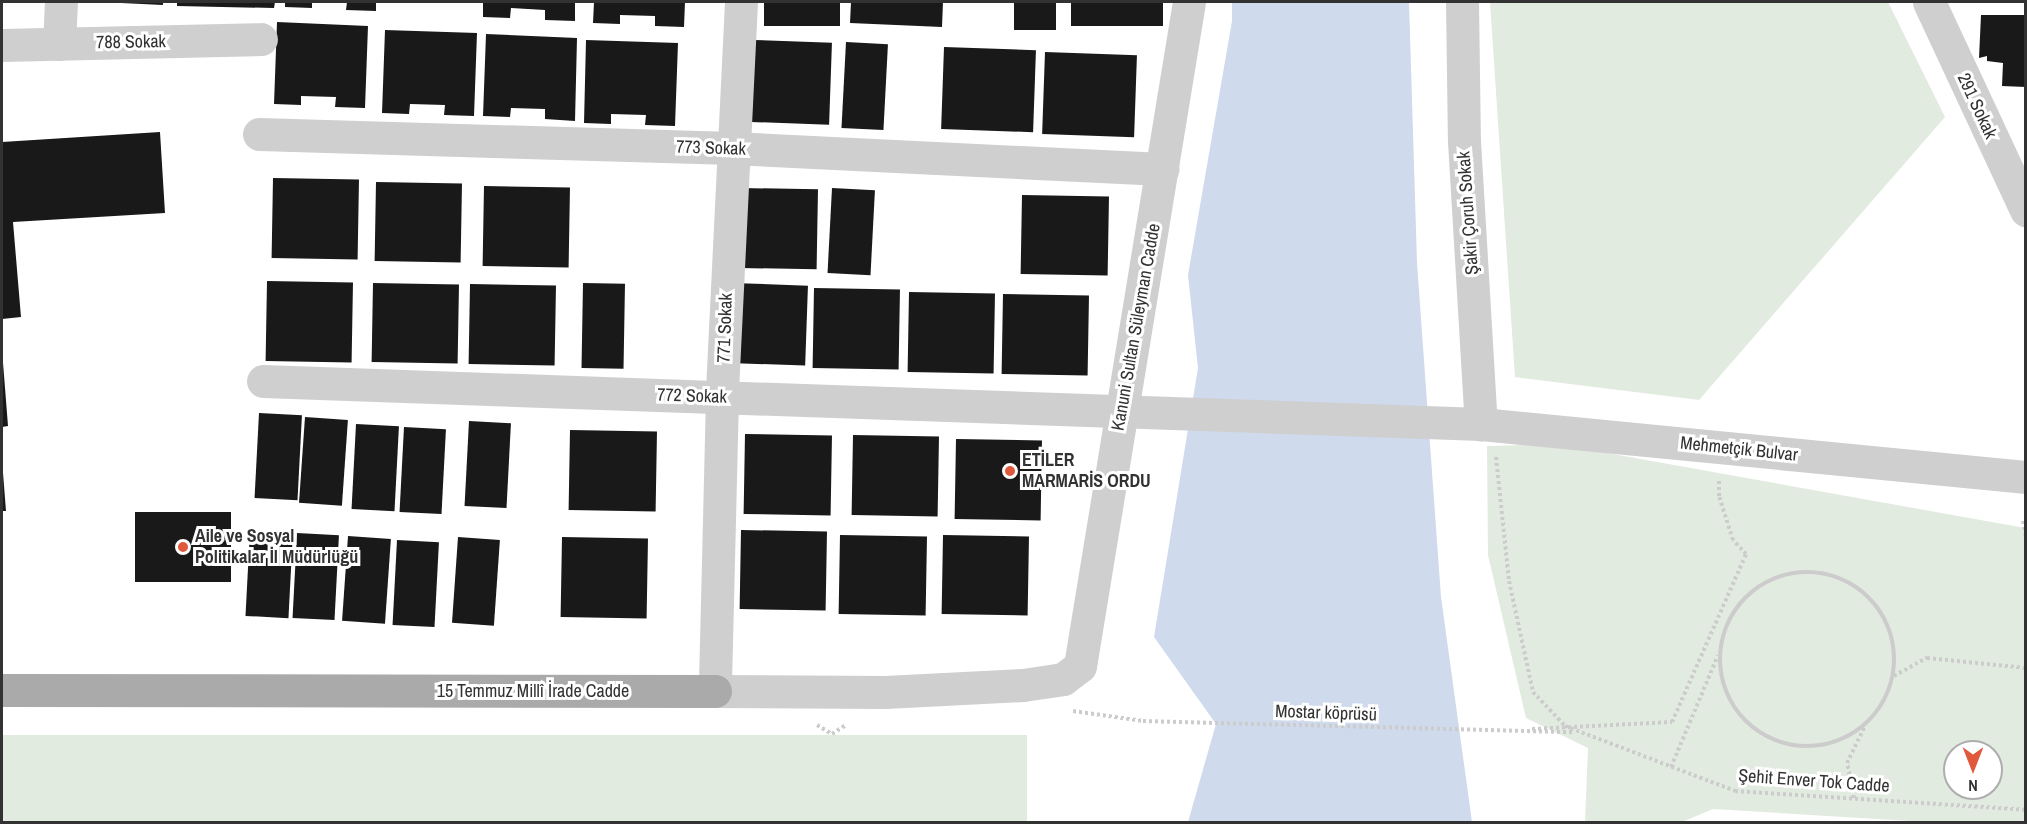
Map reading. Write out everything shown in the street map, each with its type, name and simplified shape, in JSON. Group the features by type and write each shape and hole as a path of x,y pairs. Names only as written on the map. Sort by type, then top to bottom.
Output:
{"main road":[{"name":"15 Temmuz Millî İrade Cadde","path":"2,690 715,691"}],"street":[{"path":"58,44 61,2"},
{"name":"771 Sokak","path":"715,691 722,397 732,148 741,2"},
{"name":"Kanuni Sultan Süleyman Cadde","path":"1063,680 1080,666 1087,646 1121,411 1189,2"},
{"name":"Şakir Çoruh Sokak","path":"1462,2 1464,141 1476,424"},
{"name":"291 Sokak","path":"1929,2 2025,210"},
{"name":"788 Sokak","path":"2,45 261,39"},
{"name":"773 Sokak","path":"259,134 732,148 1162,168"},
{"name":"772 Sokak","path":"263,381 1121,411"},
{"name":"Mehmetçik Bulvar","path":"1121,411 1476,424 2025,477"},
{"name":"15 Temmuz Millî İrade Cadde","path":"715,691 885,692 1063,680"}],"path":[{"name":"Şehit Enver Tok Cadde","path":"1476,424 1533,692 1565,726 1575,732 1735,791 2025,810"},
{"path":"1509,731 1565,726 1647,726 1672,722 1746,554 1733,540 1719,496 1718,474"},
{"path":"2023,521 2025,536"},
{"path":"1671,767 1719,653 1726,624 1742,600 1764,582 1791,572 1820,572 1847,581 1870,597 1889,630 1895,648 1894,676 1884,703 1865,725 1847,764 1854,798"},
{"path":"1719,653 1722,682 1735,709 1755,730 1782,743 1811,747 1840,741 1865,725"},
{"path":"1894,676 1927,658 2025,668"},
{"name":"Mostar köprüsü","path":"1143,721 1509,731"},
{"name":"Şehit Enver Tok Cadde","path":"1509,731 1575,732"}],"shaded area":[{"path":"1490,2 1888,2 1945,117 1699,400 1515,377"},
{"path":"1557,444 2025,528 2025,822 1926,822 1713,809 1682,822 1585,822 1588,748 1526,718 1488,555 1487,446"},
{"path":"2,735 1027,735 1027,822 2,822"}],"water":[{"path":"1232,2 1409,2 1417,263 1441,597 1472,822 1188,822 1216,724 1154,637 1198,368 1188,275 1232,21"}],"building":[{"path":"163,2 163,5 121,3"},
{"path":"177,2 275,2 274,8 177,6"},
{"path":"285,2 312,2 312,8 285,7"},
{"path":"347,2 376,2 376,11 346,10"},
{"path":"483,2 575,2 575,21 545,20 545,10 511,8 510,18 483,17"},
{"path":"594,2 685,2 684,27 655,26 655,16 620,15 620,24 593,23"},
{"path":"764,2 840,2 840,26 764,26"},
{"path":"851,2 943,2 942,27 850,23"},
{"path":"1014,2 1056,2 1056,30 1014,30"},
{"path":"1071,2 1163,2 1163,26 1071,26"},
{"path":"1981,15 2026,15 2026,87 2002,86 2003,63 1987,61 1987,56 1979,58"},
{"path":"277,22 368,26 365,108 335,107 336,97 301,96 301,105 274,104"},
{"path":"385,30 477,33 474,116 444,115 445,105 410,104 409,114 382,113"},
{"path":"486,34 577,38 575,121 545,119 545,109 511,108 510,117 483,116"},
{"path":"586,40 678,43 675,126 645,125 646,115 611,114 611,124 584,123"},
{"path":"754,40 832,43 829,125 751,122"},
{"path":"846,42 888,44 883,130 841,128"},
{"path":"944,47 1036,50 1033,132 941,129"},
{"path":"1045,52 1137,55 1134,137 1042,134"},
{"path":"160,132 165,213 13,222 21,317 2,319 2,142"},
{"path":"273,178 359,180 358,259 272,258"},
{"path":"376,182 462,184 461,262 375,261"},
{"path":"484,186 570,188 569,267 483,266"},
{"path":"742,188 818,189 817,269 741,268"},
{"path":"832,188 875,190 870,275 828,273"},
{"path":"1022,195 1109,197 1108,276 1021,274"},
{"path":"267,281 353,283 352,362 266,361"},
{"path":"373,283 459,285 458,363 372,362"},
{"path":"583,283 625,284 624,369 582,368"},
{"path":"732,283 808,286 805,366 729,363"},
{"path":"470,284 556,286 555,365 469,364"},
{"path":"814,288 900,290 899,369 813,368"},
{"path":"909,292 995,294 994,373 908,372"},
{"path":"1003,294 1089,296 1088,375 1002,374"},
{"path":"2,350 8,426 2,427"},
{"path":"259,413 302,415 297,500 255,498"},
{"path":"305,417 348,420 342,506 299,503"},
{"path":"469,421 511,423 506,508 465,506"},
{"path":"356,424 399,426 394,511 352,509"},
{"path":"404,427 446,429 441,514 400,512"},
{"path":"570,430 657,432 656,512 569,510"},
{"path":"745,434 832,436 831,516 744,514"},
{"path":"853,435 939,437 938,516 852,515"},
{"path":"956,439 1042,441 1041,520 955,519"},
{"path":"3,473 6,511 2,511"},
{"name":"Aile ve Sosyal Politikalar İl Müdürlüğü","path":"135,512 231,512 231,582 135,582"},
{"path":"250,530 293,532 288,618 245,616"},
{"path":"741,530 827,532 826,610 740,609"},
{"path":"297,533 339,535 334,620 293,618"},
{"path":"840,535 927,537 926,616 839,614"},
{"path":"943,535 1029,537 1028,615 942,614"},
{"path":"348,536 391,539 385,624 342,621"},
{"path":"458,537 500,540 494,626 452,623"},
{"path":"562,537 648,539 647,618 561,617"},
{"path":"397,540 439,542 434,627 393,625"}],"place":[{"name":"ETİLER MARMARİS ORDU","path":"1010,471"},
{"name":"Aile ve Sosyal Politikalar İl Müdürlüğü","path":"183,547"}]}
